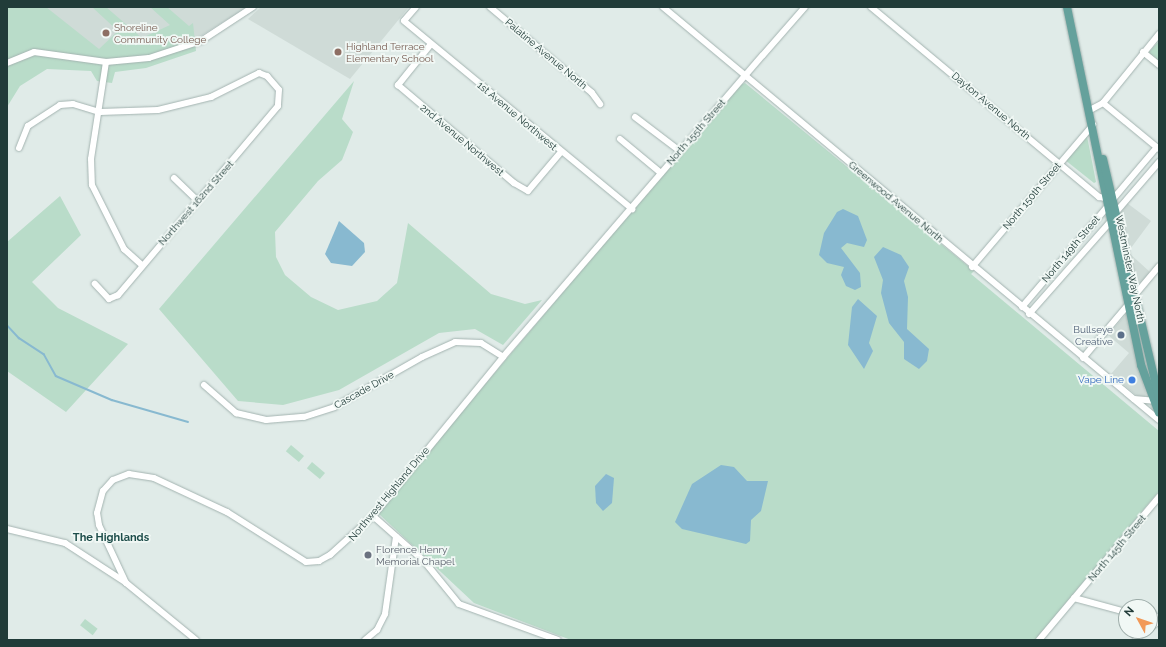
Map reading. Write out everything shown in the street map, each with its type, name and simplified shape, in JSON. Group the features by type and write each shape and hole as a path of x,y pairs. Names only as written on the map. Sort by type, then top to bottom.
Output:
{"main road":[{"name":"Westminster Way North","path":"1067,7 1090,110 1108,202 1110,222 1128,305 1157,400"},
{"name":"Westminster Way North","path":"1108,202 1116,212 1159,413"}],"street":[{"path":"7,63 34,52 106,62 149,58 183,49 231,25 253,7"},
{"name":"1st Avenue Northwest","path":"416,7 404,21 632,209"},
{"name":"Palatine Avenue North","path":"490,7 592,93 600,104"},
{"name":"Greenwood Avenue North","path":"663,7 746,75 972,267 1159,420"},
{"name":"North 155th Street","path":"578,271 805,7"},
{"name":"Dayton Avenue North","path":"871,7 1108,202"},
{"path":"1090,110 1103,103 1159,34"},
{"name":"2nd Avenue Northwest","path":"431,44 398,85 514,184 528,191 561,152"},
{"path":"1143,52 1159,65"},
{"path":"106,62 100,112 91,159 92,185 124,249 142,265"},
{"name":"Northwest 162nd Street","path":"95,284 102,295 113,298 198,201 278,106 280,97 275,84 259,73 184,105 130,114 100,112"},
{"path":"1103,103 1158,148"},
{"path":"19,148 28,126 51,109 73,104 100,112"},
{"path":"635,117 680,151"},
{"name":"North 150th Street","path":"972,267 1059,163 1093,126"},
{"path":"620,139 661,173"},
{"name":"North 149th Street","path":"1022,307 1076,243 1108,202 1158,148"},
{"path":"1116,212 1159,162"},
{"path":"174,178 198,201"},
{"name":"North 149th Street","path":"1029,314 1110,222"},
{"path":"1076,243 1085,250"},
{"path":"1134,296 1159,266"},
{"name":"Northwest Highland Drive","path":"196,640 126,583 99,525 97,513 103,491 113,480 130,474 154,478 227,512 306,562 319,561 346,544 373,516 503,357 578,271"},
{"name":"North 149th Street","path":"1036,291 1043,298"},
{"path":"1083,358 1128,305"},
{"name":"Cascade Drive","path":"204,385 236,413 259,420 281,419 334,407 422,357 455,342 481,343 503,357"},
{"path":"1129,397 1157,400"},
{"name":"North 145th Street","path":"1039,640 1159,498"},
{"path":"373,516 424,560 459,604 558,640"},
{"path":"9,527 64,543 126,583"},
{"path":"365,640 377,630 385,614 396,537"},
{"path":"1074,598 1118,610"}],"shaded area":[{"name":"Shoreline Community College","path":"7,7 247,7 188,44 112,59"},
{"name":"Highland Terrace Elementary School","path":"261,7 409,7 350,79 248,19"},
{"path":"1127,203 1151,221 1128,252 1150,272 1141,283 1134,283 1120,213"},
{"path":"1127,313 1146,395 1142,400 1111,374 1129,353 1108,335"}],"green space":[{"name":"Shoreline Community College","path":"7,7 46,7 99,49 118,31 92,7 106,7 142,38 170,25 150,7 167,7 189,26 193,23 196,51 146,68 115,72 112,83 97,81 91,71 47,69 20,86 7,107"},
{"path":"1159,41 1159,62 1148,53"},
{"path":"354,81 342,119 353,132 342,160 318,181 275,232 276,257 285,275 311,297 338,310 377,301 397,283 408,223 491,294 525,304 542,300 503,345 475,329 439,333 339,390 283,405 238,401 159,309"},
{"path":"745,83 974,271 971,274 1159,431 1159,491 1035,640 571,640 474,603 379,514 384,504 737,86"},
{"path":"1087,136 1096,182 1094,183 1065,160"},
{"path":"60,196 81,235 32,282 58,308 128,344 66,412 7,371 7,242"},
{"path":"291,445 304,456 299,462 286,451"},
{"path":"312,462 325,473 320,479 307,468"},
{"path":"85,619 98,629 93,635 80,625"}],"water":[{"path":"843,209 858,216 867,240 864,247 847,243 841,248 860,273 861,287 855,290 846,286 841,275 844,267 827,263 819,255 824,233 837,212"},
{"path":"339,221 364,243 365,252 352,266 331,263 325,254"},
{"path":"883,247 901,255 909,267 904,281 908,297 907,329 929,349 927,361 919,369 904,359 904,342 889,323 881,293 883,280 874,257"},
{"path":"858,299 877,316 869,343 873,351 864,369 848,345 852,307"},
{"path":"721,465 734,467 747,481 768,481 761,511 751,520 750,541 746,544 682,529 675,522 692,484"},
{"path":"606,474 614,478 612,503 603,511 596,503 595,486"}],"waterway":[{"path":"7,325 19,338 44,354 56,376 112,400 188,422"}],"place":[{"name":"Shoreline Community College","path":"106,33"},
{"name":"Highland Terrace Elementary School","path":"338,52"},
{"name":"Bullseye Creative","path":"1121,335"},
{"name":"Vape Line","path":"1132,380"},
{"name":"Florence Henry Memorial Chapel","path":"368,555"}],"district":[{"name":"The Highlands","path":"111,538"}]}
